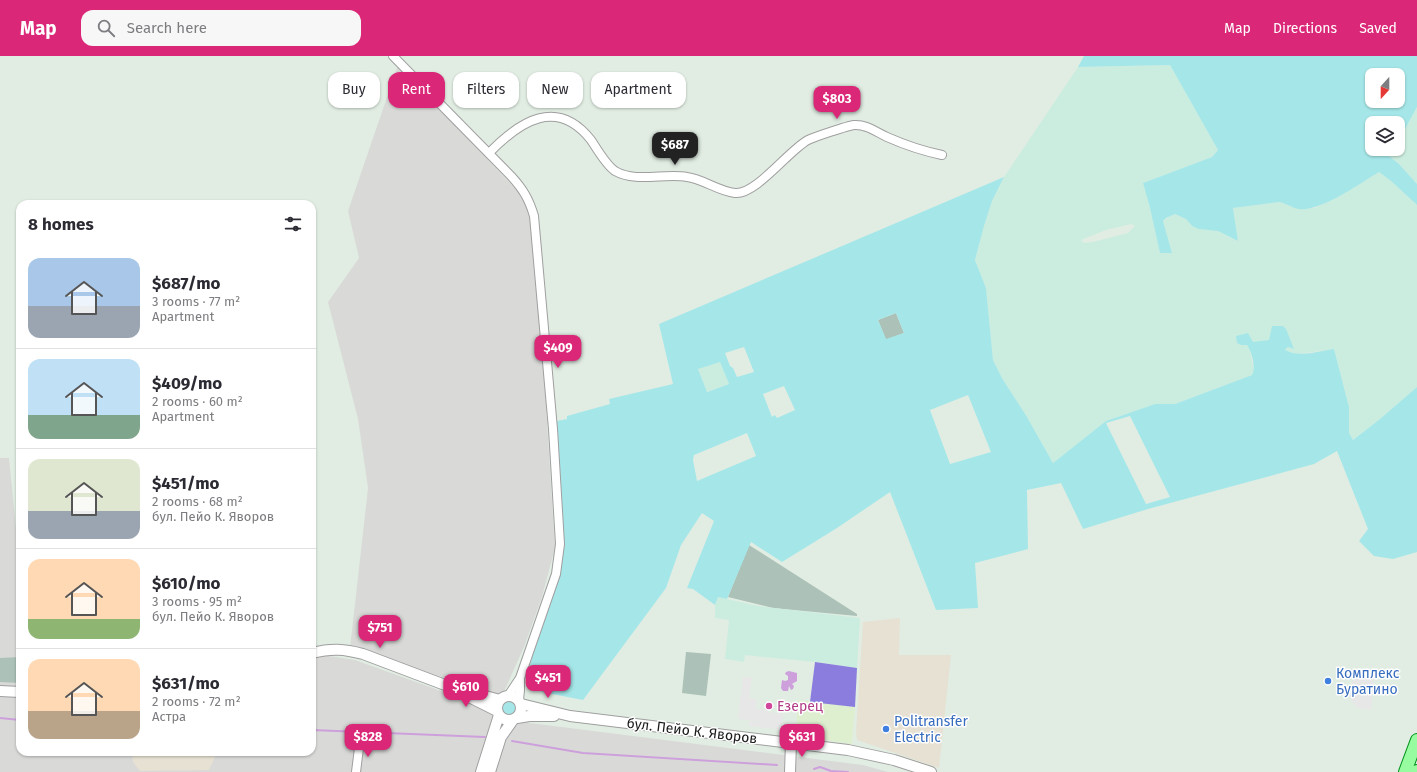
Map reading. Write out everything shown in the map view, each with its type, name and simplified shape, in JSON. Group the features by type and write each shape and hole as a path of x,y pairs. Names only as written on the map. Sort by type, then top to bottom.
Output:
{"main road":[{"path":"1405,772 1417,740"}],"street":[{"path":"393,56 511,176 526,195 530,202 534,216 557,486 560,544 556,574 520,678 521,713 501,737 490,772"},
{"path":"489,153 508,135 523,125 540,117 553,116 573,123 590,139 614,170 629,176 688,177 720,189 737,193 751,189 807,140 853,125 866,126 887,137 923,151 942,155"},
{"path":"316,652 340,649 369,656 445,685 498,713 505,720 515,719"},
{"path":"481,772 498,713 497,707 520,678"},
{"path":"445,685 504,698 516,698 520,702"},
{"path":"0,691 16,692"},
{"name":"бул. Пейо К. Яворов","path":"520,702 570,716"},
{"name":"бул. Пейо К. Яворов","path":"515,719 529,716 570,716 848,750 912,765 930,772"},
{"path":"356,772 360,740"},
{"path":"790,772 791,743"}],"shaded area":[{"path":"1084,56 1417,56 1417,107 1405,129 1405,116 1365,116 1365,156 1389,156 1399,164 1417,184 1417,205 1379,172 1329,202 1308,209 1299,209 1279,202 1233,208 1238,241 1218,231 1199,229 1192,226 1186,219 1175,214 1163,221 1172,253 1160,253 1143,183 1212,157 1218,150 1170,65 1078,67"},
{"path":"398,65 405,72 396,72"},
{"path":"1170,65 1218,150 1212,157 1143,183 1160,253 1172,253 1163,221 1175,214 1186,219 1192,226 1218,231 1238,241 1233,208 1279,202 1286,203 1293,207 1315,208 1355,187 1379,172 1417,205 1417,387 1353,440 1349,433 1349,407 1334,349 1299,354 1285,351 1288,347 1293,349 1292,345 1269,340 1241,345 1247,345 1250,351 1254,371 1252,375 1175,404 1155,404 1106,421 1053,463 1027,417 1002,378 993,360 986,288 975,260 992,201 1004,177 1078,67","holes":["1131,224 1135,226 1128,233 1093,242 1085,243 1081,241 1106,230"]},
{"path":"388,94 388,108 439,108 521,195 526,203 529,214 541,327 555,548 542,597 524,647 502,696 350,648 368,488 358,419 328,302 359,258 348,211"},
{"path":"1417,107 1417,184 1399,164 1389,156 1405,156 1405,129"},
{"path":"1004,177 992,201 975,260 986,288 993,360 1002,378 1027,417 1053,463 1106,421 1155,404 1175,404 1252,375 1253,360 1250,352 1247,345 1237,343 1236,336 1248,333 1253,342 1269,340 1272,326 1283,326 1286,329 1294,349 1288,347 1285,350 1297,354 1303,354 1334,349 1349,407 1349,433 1353,440 1417,387 1417,552 1393,559 1374,556 1359,541 1368,529 1337,451 1314,464 1148,509 1083,529 1061,483 1027,490 1028,549 975,563 978,608 936,610 890,492 837,528 782,562 751,542 727,599 718,597 715,605 693,589 687,588 714,521 702,513 681,545 666,588 583,700 542,692 531,683 529,669 540,629 559,574 563,553 564,533 560,489 557,421 567,419 567,416 610,404 609,399 673,384 659,324","holes":["896,313 904,333 886,339 878,320","744,347 754,372 737,377 733,368 730,366 725,353","720,362 729,384 707,392 698,369","784,386 795,410 777,418 775,415 772,417 763,394","968,395 991,452 950,464 930,410","1130,416 1170,497 1146,504 1106,423","747,433 756,456 697,481 693,460 694,455"]},
{"path":"896,313 904,333 886,340 878,320"},
{"path":"720,361 729,384 706,392 698,369"},
{"path":"0,458 9,458 16,528 16,756 316,756 316,656 323,655 355,660 530,723 863,765 888,772 0,772"},
{"path":"749,545 857,614 857,616 773,608 728,597"},
{"path":"718,597 758,606 860,618 857,668 745,655 744,662 725,659 729,620 715,618 715,605"},
{"path":"900,618 899,655 951,655 939,768 857,740 856,732 863,622"},
{"path":"686,652 711,654 706,696 682,693"},
{"path":"16,657 16,683 0,682 0,658"},
{"path":"815,662 857,668 855,707 810,702"},
{"path":"1354,670 1374,678 1371,710 1357,708 1350,698"},
{"path":"789,671 797,673 797,681 792,684 794,686 793,689 791,690 789,686 788,691 783,691 781,688 782,680 788,680 788,676 785,674"},
{"path":"743,677 752,678 749,698 757,700 756,709 768,710 768,712 783,714 782,730 749,726 749,721 772,723 738,719"},
{"path":"505,700 513,700 518,705 516,716 513,718 505,718 500,713 500,705"},
{"path":"798,700 855,707 852,744 796,736"},
{"path":"132,756 215,756 209,770 140,771 133,762"}],"waterway":[{"path":"0,718 16,720"},
{"path":"316,730 485,737"},
{"path":"512,741 583,753 777,765"},
{"path":"814,769 820,767 831,771 848,772"}],"place":[{"name":"Комплекс Буратино","path":"1328,681"},
{"name":"Езерец","path":"769,706"},
{"name":"Politransfer Electric","path":"886,729"}]}
